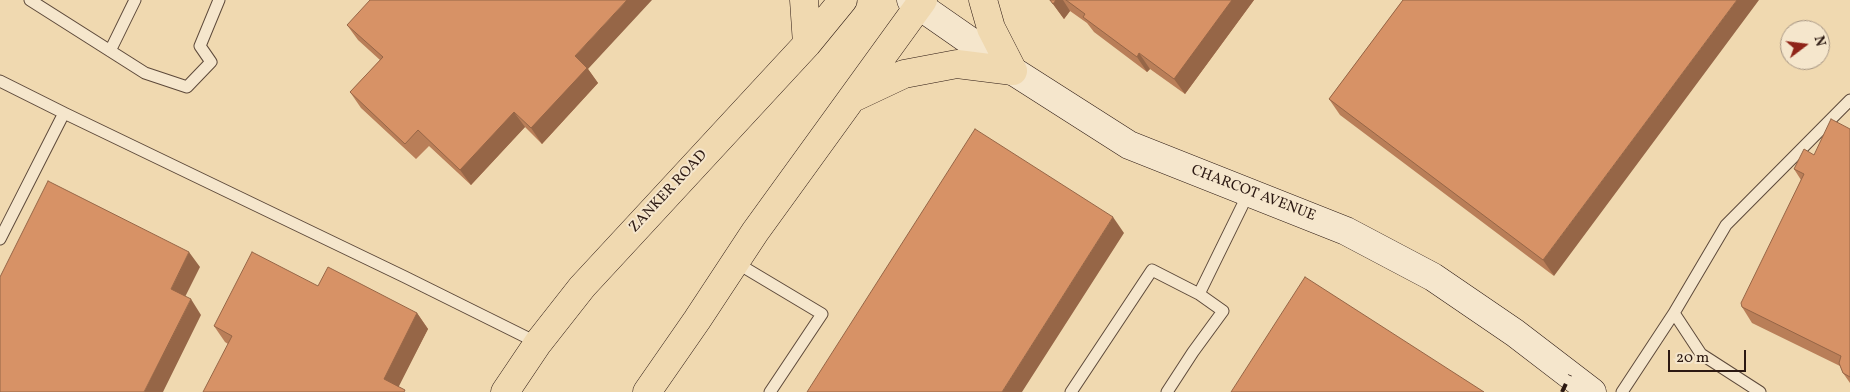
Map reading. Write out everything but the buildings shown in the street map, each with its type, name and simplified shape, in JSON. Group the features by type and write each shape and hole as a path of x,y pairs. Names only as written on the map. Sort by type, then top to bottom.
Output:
{"main road":[{"path":"804,0 807,44"},
{"name":"ZANKER ROAD","path":"505,392 538,343 582,287 807,44 843,0"},
{"path":"983,0 991,28 1013,71"},
{"path":"647,392 755,232 918,2"},
{"name":"CHARCOT AVENUE","path":"918,2 1013,71 1129,145 1346,231 1433,277 1515,333 1592,392"},
{"path":"851,99 904,74 958,64 1013,71"}],"lane":[{"path":"30,0 145,74 187,87 211,62 200,46 219,0"},
{"path":"110,51 135,0"},
{"path":"0,81 538,343"},
{"path":"1622,392 1674,313 1726,226 1850,100"},
{"path":"0,239 64,113"},
{"path":"1199,294 1249,192"},
{"path":"735,262 822,314 770,392"},
{"path":"1071,392 1152,270 1199,294 1222,311 1167,392"},
{"path":"1674,313 1701,354 1760,392"}],"railway":[{"path":"1562,392 1570,375"}]}
